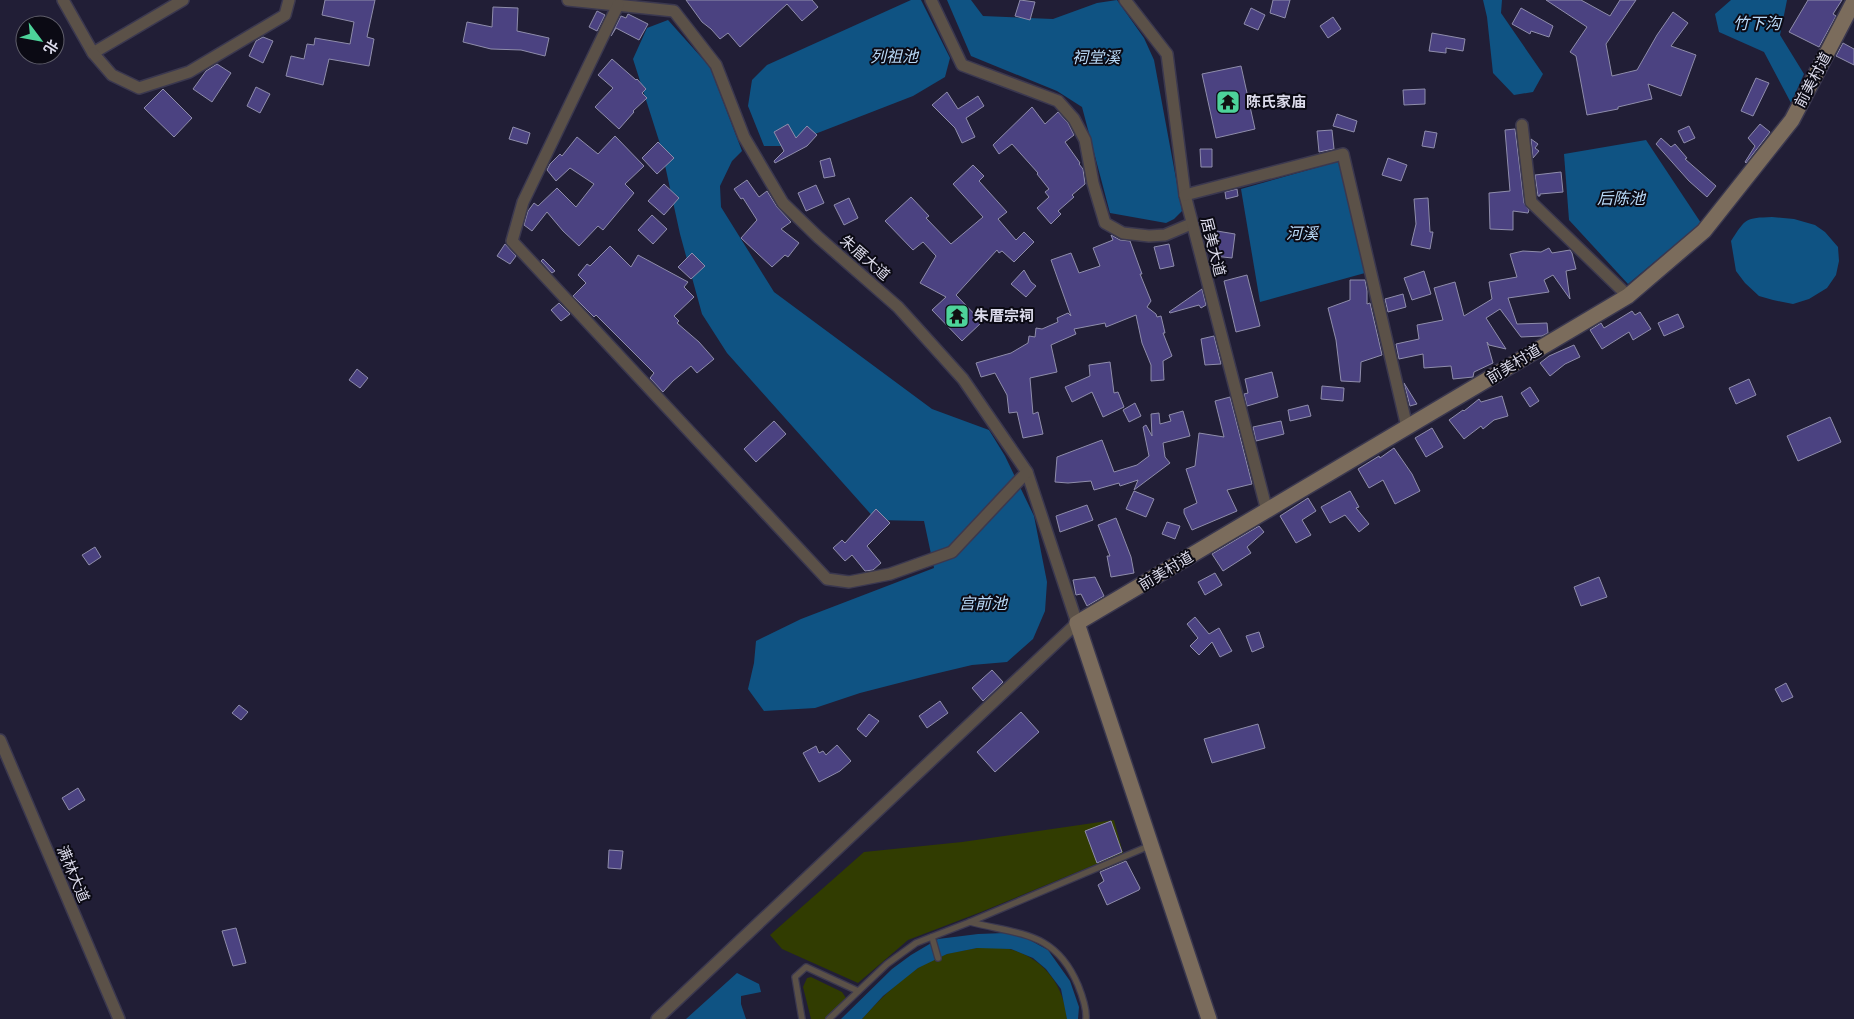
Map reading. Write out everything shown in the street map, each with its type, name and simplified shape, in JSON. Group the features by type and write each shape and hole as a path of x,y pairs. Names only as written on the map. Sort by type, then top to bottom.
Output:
{"street":[{"path":"63,0 93,53 112,74 139,88 190,72 285,15 289,0"},
{"path":"93,53 183,0"},
{"name":"朱厝大道","path":"568,0 674,11 716,65 744,137 783,203 818,237 898,307 963,379 1027,472 1077,624"},
{"path":"930,0 962,65 1058,101 1074,119 1086,140 1093,184 1105,223 1123,233 1149,236 1165,235 1191,224"},
{"name":"居美大道","path":"1125,0 1167,54 1185,195 1191,224 1267,511"},
{"name":"前美村道","path":"1077,624 1628,296 1704,231 1792,120 1854,1"},
{"path":"618,5 524,202 512,241 827,579 849,582 890,574 952,552 1027,472"},
{"path":"1522,125 1530,202 1628,296"},
{"path":"1185,195 1343,154 1407,427"},
{"path":"657,1019 1077,624 1210,1019"},
{"name":"满林大道","path":"0,740 119,1019"}],"lane":[{"path":"829,1019 887,964 916,943 1151,845"},
{"path":"970,922 1024,933 1042,941 1059,953 1072,970 1081,994 1086,1019"},
{"path":"932,937 938,958"},
{"path":"802,1019 795,977 806,967 858,991"}],"green space":[{"path":"1114,820 1123,853 908,940 858,983 782,949 770,935 864,852 962,842"},
{"path":"977,948 1009,949 1035,960 1057,985 1062,996 1067,1019 862,1019 900,981 923,965 947,954"},
{"path":"811,977 842,992 846,998 825,1019 811,1019 803,987 807,978"}],"water":[{"name":"列祖池","path":"911,0 921,0 950,58 945,77 913,96 784,146 764,146 748,106 752,80 767,65"},
{"name":"祠堂溪","path":"947,0 971,0 983,16 1053,19 1097,3 1117,0 1144,38 1154,60 1182,211 1174,219 1166,223 1110,213 1082,107 1057,91 971,56"},
{"path":"1483,0 1502,0 1501,13 1543,74 1533,92 1514,95 1493,73 1487,17"},
{"name":"竹下沟","path":"1731,0 1787,0 1780,35 1804,74 1791,103 1764,52 1719,32 1715,14"},
{"name":"宫前池","path":"668,20 710,67 742,151 732,161 720,186 721,207 774,292 932,409 989,430 1005,456 1034,516 1047,582 1045,611 1033,639 1007,662 972,665 930,675 860,693 815,708 764,711 748,689 754,663 756,641 801,619 934,568 924,521 876,520 727,353 702,314 680,234 661,147 633,59 647,28"},
{"name":"后陈池","path":"1646,140 1701,223 1628,284 1569,220 1564,154"},
{"name":"河溪","path":"1340,161 1365,273 1260,302 1241,189"},
{"path":"1772,217 1794,219 1815,225 1825,232 1838,247 1839,261 1836,275 1827,288 1809,299 1793,304 1759,296 1745,283 1736,271 1731,241 1736,233 1743,224 1751,219"},
{"path":"1005,933 1026,938 1048,950 1070,981 1079,1007 1078,1019 1067,1019 1061,989 1046,969 1033,958 1011,949 977,948 947,954 918,968 883,996 862,1019 841,1019 892,969 938,939"},
{"path":"737,973 759,984 761,992 741,996 741,1004 746,1019 686,1019"}],"building":[{"path":"325,0 375,0 367,37 374,39 369,66 329,59 323,85 286,76 291,56 304,59 307,44 314,45 315,38 350,44 354,22 322,15"},
{"path":"686,0 812,0 818,7 802,21 787,4 740,47 728,33 720,39 702,22"},
{"path":"1020,0 1035,2 1030,20 1015,16"},
{"path":"1273,0 1290,0 1285,18 1270,13"},
{"path":"1546,0 1581,0 1610,16 1620,0 1636,0 1606,44 1612,76 1637,70 1673,12 1688,23 1671,46 1696,55 1681,96 1648,84 1652,99 1618,107 1618,109 1587,115 1576,56 1570,52 1587,27"},
{"path":"1808,0 1842,0 1833,14 1836,16 1819,47 1789,32"},
{"path":"493,7 518,8 517,31 549,38 545,56 521,50 491,49 463,42 467,22 492,27"},
{"path":"1251,8 1265,15 1258,30 1244,24"},
{"path":"1521,8 1553,26 1549,37 1531,31 1530,34 1512,24"},
{"path":"597,11 605,15 597,31 589,27"},
{"path":"628,14 648,24 639,40 616,28 611,36 621,16 626,18"},
{"path":"1333,17 1341,29 1328,38 1320,26"},
{"path":"1432,33 1465,39 1463,51 1446,48 1446,53 1429,51"},
{"path":"263,37 273,41 263,63 249,56 256,41"},
{"path":"1843,43 1854,49 1854,65 1836,56"},
{"path":"612,59 637,79 646,89 642,93 647,98 633,111 619,129 595,107 613,88 598,75"},
{"path":"217,64 231,73 212,102 193,89 206,71"},
{"name":"陈氏家庙","path":"1241,66 1255,129 1216,138 1202,74"},
{"path":"1756,78 1769,83 1753,116 1741,111"},
{"path":"256,87 270,94 260,113 247,106"},
{"path":"163,89 192,118 174,137 144,108"},
{"path":"1425,89 1425,104 1404,105 1403,90"},
{"path":"947,92 958,109 978,96 984,106 966,118 975,137 962,143 955,128 932,105"},
{"path":"1032,107 1045,124 1058,112 1068,123 1074,135 1065,142 1083,169 1085,184 1058,211 1061,214 1051,224 1037,208 1049,197 1045,192 1049,189 1038,173 1012,144 999,154 993,145"},
{"path":"1337,114 1357,121 1354,132 1333,126"},
{"path":"788,124 796,138 807,126 817,135 807,146 775,163 774,161 784,151 774,132"},
{"path":"1760,124 1770,132 1746,163 1755,146 1748,138"},
{"path":"1689,126 1695,138 1684,143 1678,131"},
{"path":"513,127 530,133 527,144 509,139"},
{"path":"1515,129 1524,203 1529,210 1528,213 1513,211 1513,230 1490,229 1489,193 1510,191 1505,130"},
{"path":"1332,130 1334,149 1319,152 1317,131"},
{"path":"1425,131 1437,133 1434,148 1422,146"},
{"path":"615,136 644,166 625,184 634,193 603,230 598,226 579,246 547,212 532,231 524,225 528,211 534,203 538,206 557,188 576,207 594,184 570,168 556,181 547,170 550,164 560,154 562,156 577,137 598,154"},
{"path":"1661,138 1671,147 1675,144 1687,158 1685,159 1716,186 1707,197 1689,181 1656,144"},
{"path":"1531,139 1538,144 1535,148 1539,151 1533,158"},
{"path":"658,142 674,158 657,174 642,158"},
{"path":"1200,149 1212,149 1212,167 1201,167"},
{"path":"830,158 835,176 824,178 820,161"},
{"path":"1388,158 1407,165 1401,181 1382,175"},
{"path":"973,165 984,176 979,181 1007,212 998,219 1016,240 1024,232 1034,242 1014,262 1002,251 999,253 997,250 956,295 982,322 962,341 932,310 946,297 920,283 936,256 923,242 913,250 885,221 911,197 929,216 926,218 951,244 983,217 953,184"},
{"path":"1561,172 1563,192 1540,194 1538,196 1535,175"},
{"path":"747,180 759,197 767,191 777,207 791,222 781,229 799,243 788,257 785,255 772,267 741,238 757,220 743,198 741,199 734,189"},
{"path":"664,184 679,198 664,215 648,201"},
{"path":"816,185 824,203 806,211 798,193"},
{"path":"1237,189 1238,196 1226,199 1225,192"},
{"path":"849,198 858,218 844,225 834,205"},
{"path":"1428,198 1430,232 1433,232 1430,249 1411,245 1416,224 1414,199"},
{"path":"652,215 667,229 653,244 638,230"},
{"path":"1217,231 1235,234 1232,258 1214,256"},
{"path":"1111,235 1120,240 1130,241 1151,301 1147,307 1157,317 1161,316 1165,333 1163,333 1172,356 1163,361 1164,380 1151,381 1151,365 1142,343 1136,315 1106,327 1105,323 1074,329 1076,334 1051,345 1057,372 1030,378 1033,414 1038,412 1043,434 1023,438 1017,412 1009,413 1007,395 995,373 981,377 976,363 1011,353 1028,343 1029,336 1035,337 1036,328 1042,329 1058,322 1057,318 1068,313 1071,316 1051,260 1071,253 1079,273 1100,266 1093,248 1113,240"},
{"path":"505,244 516,256 510,264 497,256"},
{"path":"1169,244 1174,266 1160,269 1154,247"},
{"path":"610,246 631,267 638,255 688,282 684,287 694,297 674,316 679,321 677,323 699,342 714,359 697,373 691,366 663,392 650,378 654,373 596,315 594,317 573,296 586,283 578,275 587,264 590,266"},
{"path":"1549,248 1552,253 1570,250 1572,253 1576,269 1566,271 1570,299 1553,275 1544,280 1549,292 1508,298 1517,324 1547,323 1548,333 1542,336 1521,337 1500,309 1486,318 1506,349 1489,345 1487,342 1493,363 1474,372 1473,377 1453,379 1451,366 1424,368 1423,354 1399,359 1396,344 1419,339 1417,325 1443,320 1434,288 1455,282 1464,316 1492,299 1489,282 1517,277 1510,254 1523,251 1541,252"},
{"path":"692,253 705,266 691,279 678,267"},
{"path":"543,259 555,271 552,273 541,261"},
{"path":"1024,270 1031,282 1036,286 1026,297 1011,284"},
{"path":"1424,271 1431,294 1412,300 1404,278"},
{"path":"1247,275 1260,326 1236,332 1224,281"},
{"path":"1350,280 1365,280 1367,304 1370,303 1382,355 1361,362 1360,382 1341,381 1336,340 1328,308 1350,300"},
{"path":"1202,289 1206,305 1201,308 1199,305 1169,312"},
{"path":"1403,294 1406,307 1388,312 1385,299"},
{"path":"559,303 570,314 561,321 551,310"},
{"path":"1632,311 1635,315 1640,312 1651,329 1633,340 1629,332 1602,349 1590,330 1601,323 1604,328"},
{"path":"1678,314 1684,327 1664,336 1658,323"},
{"path":"1214,336 1221,364 1205,365 1201,339"},
{"path":"1574,345 1580,357 1565,364 1550,376 1540,363 1549,356"},
{"path":"1110,362 1114,393 1118,392 1124,407 1103,417 1092,392 1072,402 1065,387 1090,376 1089,365"},
{"path":"357,369 368,378 360,388 349,380"},
{"path":"1272,372 1278,397 1247,406 1244,394 1248,393 1245,379"},
{"path":"1749,379 1756,395 1736,404 1729,388"},
{"path":"1404,383 1417,404 1410,406"},
{"path":"1322,386 1344,388 1343,401 1321,399"},
{"path":"1530,387 1539,401 1530,407 1521,393"},
{"path":"1502,396 1508,416 1494,420 1483,429 1481,426 1464,439 1449,420 1479,399 1481,402"},
{"path":"1230,397 1252,484 1227,490 1237,511 1192,530 1184,509 1197,503 1186,469 1195,466 1199,433 1224,437 1215,401"},
{"path":"1135,403 1141,416 1129,422 1123,410"},
{"path":"1308,405 1311,416 1290,421 1288,410"},
{"path":"1183,411 1190,436 1163,443 1165,457 1170,463 1134,490 1138,480 1120,486 1119,483 1094,490 1091,481 1055,482 1057,457 1102,440 1114,472 1137,465 1149,456 1143,427 1146,425 1152,436 1151,414 1159,413 1160,424 1171,421 1169,415"},
{"path":"1830,417 1841,442 1798,461 1787,436"},
{"path":"774,421 786,434 756,462 744,449"},
{"path":"1281,421 1284,434 1256,441 1253,427"},
{"path":"1432,428 1443,447 1426,457 1415,438"},
{"path":"1394,448 1412,474 1420,491 1395,504 1383,480 1369,488 1358,469 1379,456 1380,458"},
{"path":"1134,491 1154,499 1146,517 1126,509"},
{"path":"1350,491 1359,507 1356,508 1369,524 1359,532 1345,515 1330,523 1321,507"},
{"path":"1308,498 1316,511 1302,520 1311,535 1296,543 1280,516"},
{"path":"1087,505 1093,520 1060,532 1056,516"},
{"path":"876,509 890,523 867,546 881,563 873,570 865,571 852,555 845,561 833,548 842,540 845,543"},
{"path":"1116,518 1131,557 1134,573 1111,577 1107,556 1110,556 1098,525"},
{"path":"1167,522 1180,526 1175,539 1162,534"},
{"path":"1259,526 1264,532 1247,547 1251,553 1223,571 1212,554"},
{"path":"95,547 101,557 89,565 82,555"},
{"path":"1215,573 1222,585 1205,595 1198,582"},
{"path":"1095,577 1104,596 1087,606 1081,594 1076,595 1073,580"},
{"path":"1599,577 1607,597 1581,606 1574,587"},
{"path":"1195,617 1209,634 1219,628 1232,651 1220,657 1212,642 1199,655 1190,646 1198,638 1187,624"},
{"path":"1259,632 1264,647 1252,652 1246,636"},
{"path":"992,670 1003,682 983,701 972,688"},
{"path":"1786,683 1793,697 1782,702 1775,689"},
{"path":"940,701 948,713 927,728 919,716"},
{"path":"239,705 248,712 241,720 232,713"},
{"path":"1021,712 1039,732 995,772 977,752"},
{"path":"869,714 879,721 866,737 857,729"},
{"path":"1258,724 1265,748 1212,763 1204,739"},
{"path":"837,745 851,761 840,771 819,782 803,753 816,746 819,753 823,751 826,755"},
{"path":"78,788 85,800 69,810 62,798"},
{"path":"1111,821 1122,852 1097,863 1085,831"},
{"path":"609,850 623,851 621,869 608,868"},
{"path":"1126,861 1140,888 1107,905 1098,885 1104,881 1100,872"},
{"path":"236,928 246,963 233,966 222,931"}],"place":[{"name":"陈氏家庙","path":"1228,102"},
{"name":"朱厝宗祠","path":"957,316"}]}
